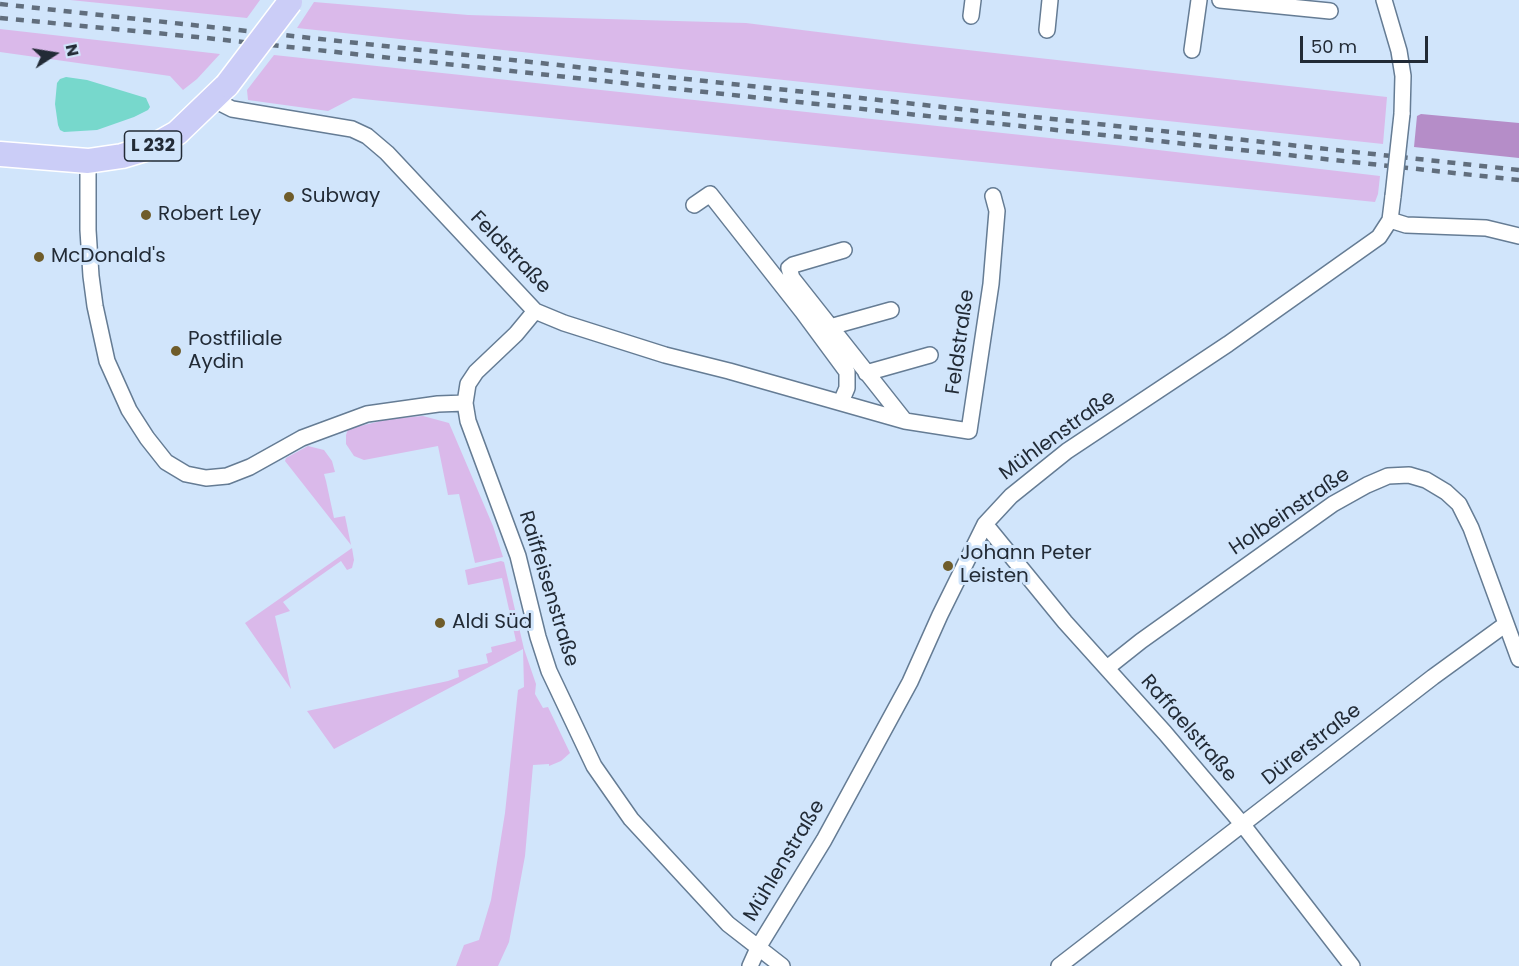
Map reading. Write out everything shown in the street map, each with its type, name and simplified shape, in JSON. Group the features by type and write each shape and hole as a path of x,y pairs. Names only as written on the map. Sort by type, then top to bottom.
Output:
{"main road":[{"name":"L 232","path":"0,154 88,161 122,156 152,147 177,133 220,92 291,1"}],"street":[{"path":"971,16 973,0"},
{"path":"1047,30 1050,0"},
{"path":"1192,50 1199,0"},
{"path":"1220,0 1330,11"},
{"path":"1384,0 1389,10 1401,68 1402,114 1390,220 1406,225 1486,228 1519,236"},
{"name":"Feldstraße","path":"220,92 232,109 352,129 367,136 387,153 535,311 564,323 665,356 729,370 905,422 969,431 992,273 997,211 993,196"},
{"path":"88,161 91,276 107,361 129,410 147,438 166,462 186,474 206,478 227,476 250,467 302,438 367,414 417,406 465,403 468,384 476,372 516,334 535,311"},
{"path":"694,206 710,194 802,311 847,372 848,388 841,402"},
{"name":"Mühlenstraße","path":"750,966 759,946 824,840 910,682 985,524 1011,496 1067,451 1357,255 1380,237 1390,220"},
{"path":"844,250 793,265 789,268 792,278 905,422"},
{"path":"830,327 891,310"},
{"name":"Feldstraße","path":"866,373 930,355"},
{"name":"Raiffeisenstraße","path":"465,403 468,421 518,556 546,663 594,766 631,819 728,924 782,966"},
{"name":"Holbeinstraße","path":"1107,668 1141,641 1333,504 1388,476 1409,475 1426,480 1446,492 1459,504 1471,528 1519,659"},
{"name":"Raffaelstraße","path":"985,524 1031,582 1243,825 1352,966"},
{"name":"Dürerstraße","path":"1059,966 1450,664 1506,624"}],"shaded area":[{"path":"70,0 260,0 247,18"},
{"path":"314,2 468,15 746,23 1387,97 1383,144 297,28"},
{"path":"0,29 220,54 197,79 183,90 170,76 0,52"},
{"path":"274,55 1124,146 1380,176 1378,194 1375,202 353,98 328,111 248,100 247,90"},
{"path":"66,77 87,80 146,98 150,107 134,117 97,130 64,132 58,125 55,104 57,83"},
{"path":"1421,114 1519,123 1519,158 1414,147 1417,116"},
{"path":"423,416 449,423 493,526 503,557 475,563 459,494 448,495 438,446 364,460 354,456 346,444 348,429 389,419"},
{"path":"308,446 324,450 332,461 335,472 324,474 334,518 345,516 351,545 285,461 286,458"},
{"path":"352,548 354,560 352,568 347,570 341,561 283,602 290,611 275,616 291,689 245,623"},
{"path":"504,562 524,649 536,684 535,694 543,708 548,707 570,753 561,761 549,766 549,764 533,765 525,856 509,942 498,966 456,966 464,945 479,940 491,900 505,813 518,690 524,687 523,649 334,749 307,711 448,681 459,677 458,670 488,663 486,654 492,652 491,647 516,641 502,578 468,585 465,570"}],"railway":[{"path":"0,4 1519,170"},
{"path":"0,18 197,37 1519,180"}],"place":[{"name":"Subway","path":"289,197"},
{"name":"Robert Ley","path":"146,215"},
{"name":"McDonald's","path":"39,257"},
{"name":"Postfiliale Aydin","path":"176,351"},
{"name":"Johann Peter Leisten","path":"948,566"},
{"name":"Aldi Süd","path":"440,623"}]}
